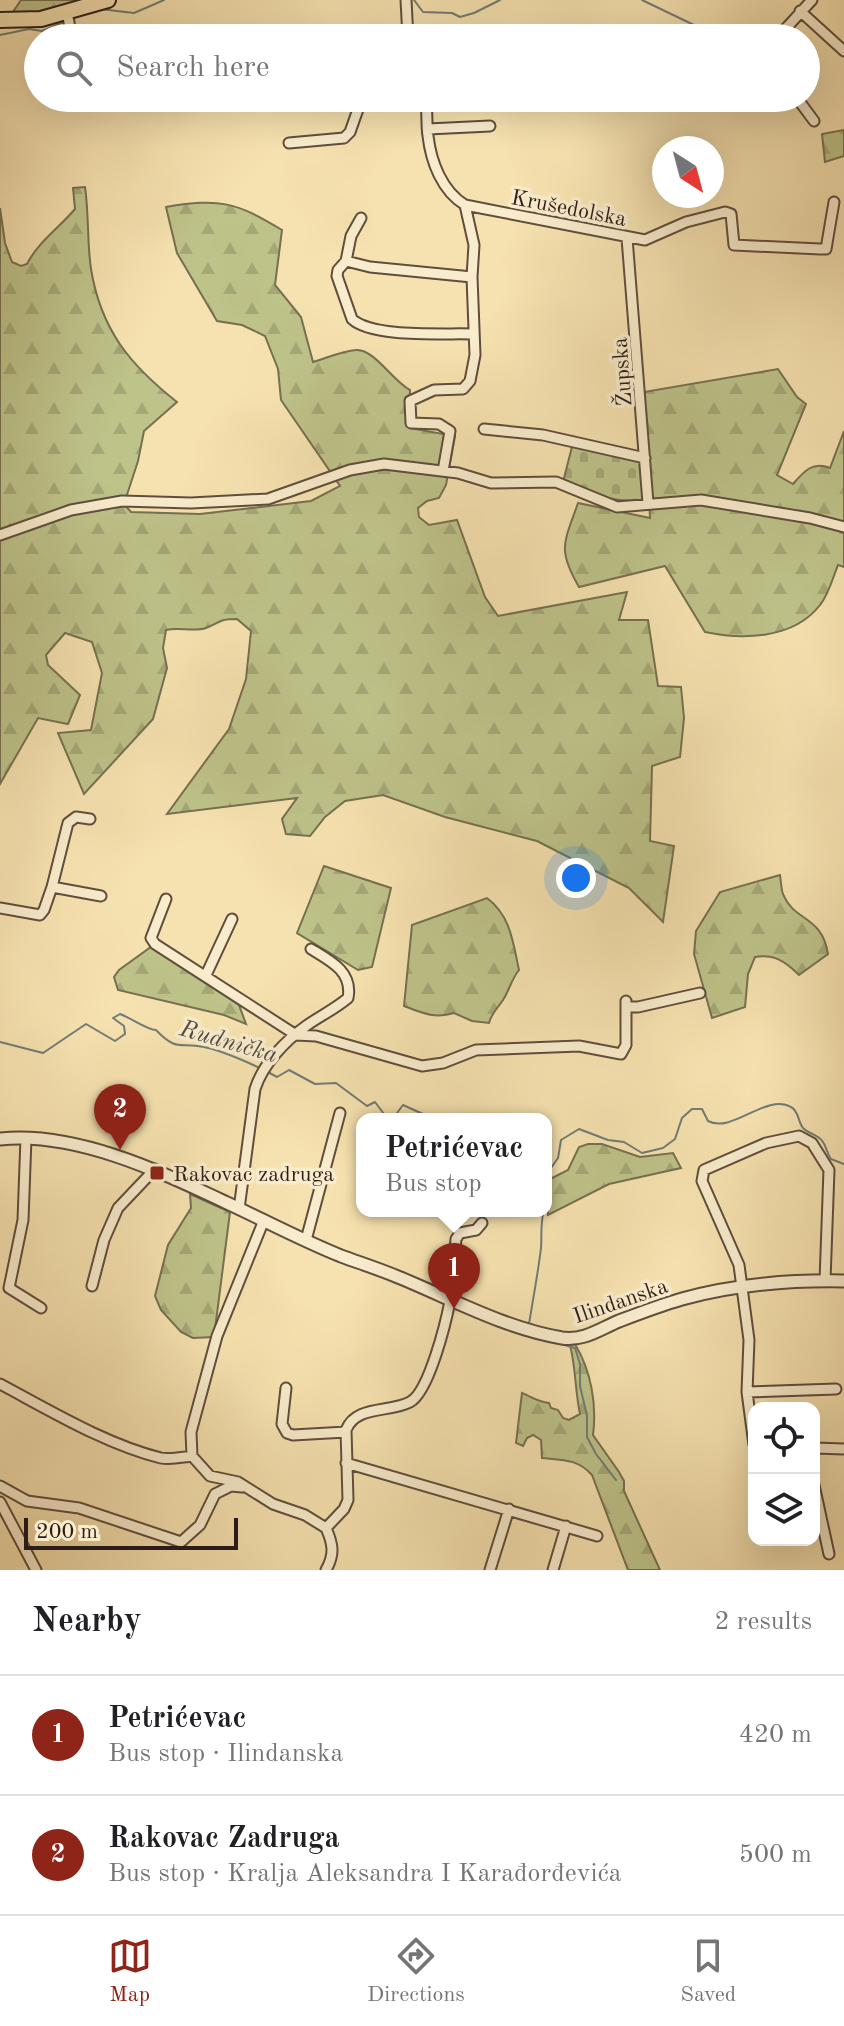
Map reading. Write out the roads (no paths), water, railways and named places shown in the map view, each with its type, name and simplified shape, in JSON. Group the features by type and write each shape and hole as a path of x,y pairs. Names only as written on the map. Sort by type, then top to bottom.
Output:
{"main road":[{"path":"0,20 68,17 108,0"}],"street":[{"path":"406,0 407,24"},
{"path":"789,24 812,0"},
{"path":"800,11 814,24"},
{"path":"68,17 69,24"},
{"path":"820,29 844,51"},
{"path":"289,143 344,138 350,132 357,112"},
{"path":"426,112 435,165 452,197 465,205 474,245 475,355 468,386 434,390 410,401 411,423 439,424 450,431 443,471"},
{"path":"807,112 814,121"},
{"path":"428,129 490,126"},
{"name":"Krušedolska","path":"465,205 645,240 686,222 725,212 731,214 734,245 826,249 834,202"},
{"path":"361,218 351,236 346,261 337,276 348,313 357,323 397,331 473,334"},
{"name":"Župska","path":"627,238 648,503"},
{"path":"346,261 370,267 472,277"},
{"path":"484,429 543,435 645,458"},
{"path":"0,535 71,510 122,501 191,503 268,499 350,470 400,465 443,471 491,483 556,482 617,507 701,500 844,527"},
{"path":"0,908 40,915 52,887 68,823 76,817 90,819"},
{"path":"52,887 101,896"},
{"path":"166,899 151,938 155,944 296,1035 316,1036 422,1066 451,1061 476,1050 579,1046 616,1054 624,1051 626,1045 626,1004 638,1007 700,993"},
{"path":"206,975 232,919"},
{"path":"239,1209 255,1089 262,1071 296,1035 348,998 350,987 347,977 335,964 311,949"},
{"path":"306,1240 340,1113"},
{"path":"748,1402 749,1340 737,1260 702,1181 707,1167 755,1147 799,1136 815,1146 829,1170 825,1281"},
{"path":"26,1138 23,1220 9,1288 41,1308"},
{"name":"Ilindanska","path":"0,1139 26,1138 107,1153 155,1169 306,1240 450,1302 529,1330 566,1338 581,1338 649,1309 740,1286 788,1280 844,1281"},
{"path":"92,1286 104,1240 118,1208 155,1169"},
{"path":"264,1220 205,1373 191,1432 192,1456 210,1476 238,1482 273,1504 305,1515 326,1528 333,1549 326,1570"},
{"path":"326,1528 346,1505 348,1425 357,1416 406,1404 418,1396 431,1367 450,1302 456,1239 460,1233 473,1232 482,1223"},
{"path":"0,1384 71,1422 130,1446 166,1459 192,1456"},
{"path":"286,1388 282,1424 287,1433 346,1432"},
{"path":"747,1392 836,1389"},
{"path":"820,1448 844,1449"},
{"path":"346,1463 597,1536"},
{"path":"0,1486 27,1501 79,1508 181,1542 200,1525 215,1494 231,1486 246,1487"},
{"path":"0,1502 36,1570"},
{"path":"490,1570 509,1509"},
{"path":"820,1513 829,1554"},
{"path":"553,1570 566,1526"}],"waterway":[{"path":"100,9 134,13 164,0"},
{"path":"414,0 423,12 452,13 460,17 500,0"},
{"path":"642,0 692,24"},
{"path":"785,23 805,0"},
{"path":"59,24 64,22"},
{"path":"0,35 24,30"},
{"name":"Rudnička","path":"0,1042 43,1053 86,1024 115,1041 125,1034 124,1026 113,1018 120,1014 156,1030 174,1044 211,1049 260,1068"},
{"name":"Rudnička","path":"266,1071 277,1077 289,1070 315,1084 336,1083 367,1106 375,1102 383,1113"},
{"name":"Rudnička","path":"552,1167 558,1158 561,1140 579,1129 608,1140 624,1142 642,1153 663,1148 675,1139 682,1118 692,1109 702,1109 708,1121 717,1124 781,1104 794,1109 803,1128 821,1140 831,1159 844,1164"},
{"name":"Rudnička","path":"397,1113 403,1105 421,1113"},
{"path":"529,1324 543,1217"},
{"path":"547,1340 575,1348 580,1364 587,1437 616,1480"}],"place":[{"name":"Rakovac Zadruga","path":"120,1150"},
{"name":"Rakovac zadruga","path":"157,1173"},
{"name":"Petrićevac","path":"454,1309"}]}
